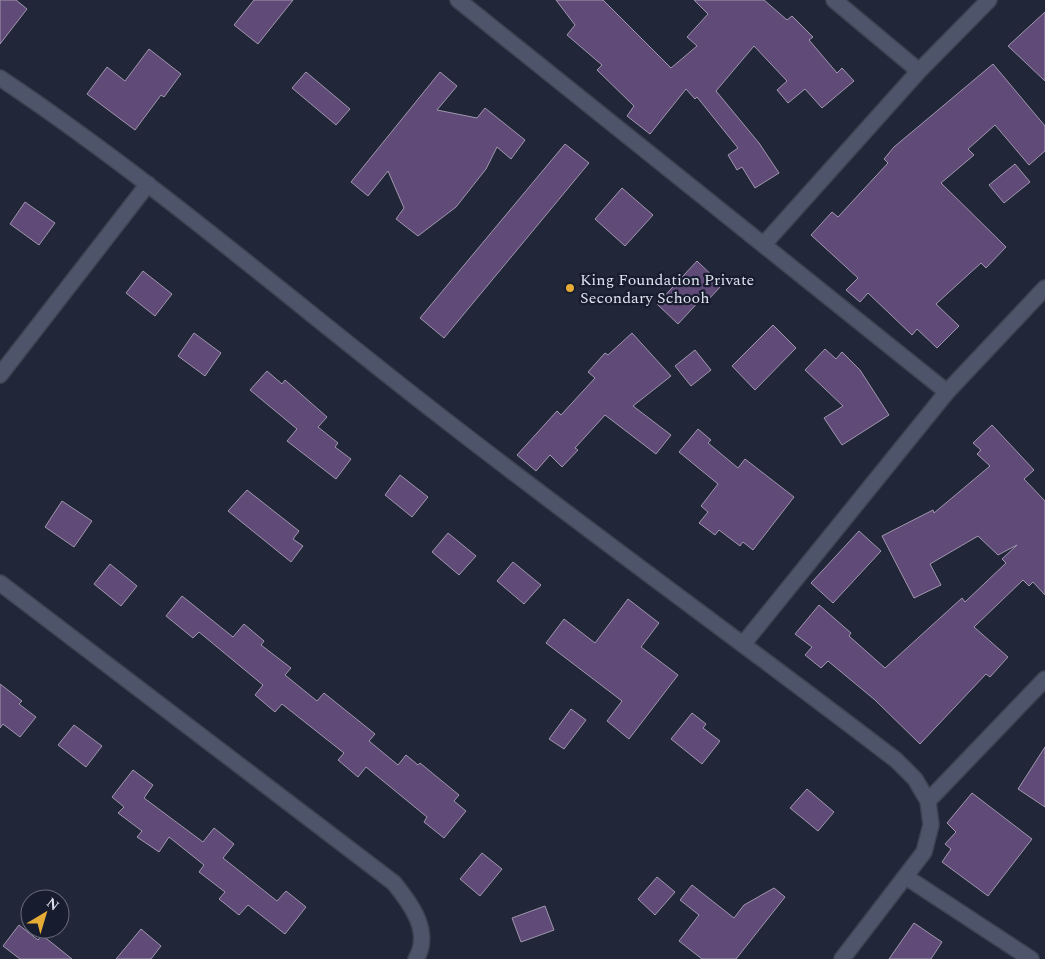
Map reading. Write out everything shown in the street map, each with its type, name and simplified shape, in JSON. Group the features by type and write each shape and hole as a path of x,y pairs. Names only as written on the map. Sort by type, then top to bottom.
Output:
{"street":[{"path":"458,0 946,392"},
{"path":"834,0 919,71"},
{"path":"764,244 919,71 988,0"},
{"path":"0,78 148,184 441,416 744,643 896,760 915,779 928,801 931,825 924,852 842,959"},
{"path":"0,375 148,184"},
{"path":"744,643 946,392 1045,288"},
{"path":"0,583 394,883 411,904 420,922 420,951 416,959"},
{"path":"928,801 1042,686"},
{"path":"906,877 1031,959"}],"building":[{"path":"0,0 16,0 27,9 0,44"},
{"path":"254,0 293,0 258,44 234,25"},
{"path":"556,0 603,0 671,68 697,46 687,37 708,14 694,0 764,0 787,20 792,16 813,37 809,40 837,73 842,68 854,81 822,108 805,89 788,103 777,90 787,81 754,46 716,91 759,143 779,173 755,188 742,167 737,170 728,155 738,148 697,97 695,99 686,89 650,134 627,116 634,106 597,70 602,65 567,35 575,25"},
{"path":"1045,12 1045,81 1008,46"},
{"path":"149,49 181,74 164,97 161,95 135,130 87,94 107,67 125,81"},
{"path":"993,64 1045,126 1045,151 1029,165 995,125 968,149 974,155 941,183 1006,247 986,268 981,263 936,304 959,326 937,348 917,329 912,335 868,293 860,302 846,290 858,278 811,235 832,212 838,217 888,163 884,159 894,147"},
{"path":"306,72 350,109 336,125 292,88"},
{"path":"440,72 457,86 437,110 477,118 485,108 525,140 511,159 497,147 486,169 456,207 418,236 396,219 404,208 388,171 368,196 351,182"},
{"path":"565,144 589,163 444,338 420,318"},
{"path":"1015,164 1030,182 1004,203 989,185"},
{"path":"622,188 653,215 625,246 595,219"},
{"path":"25,202 55,223 39,245 10,224"},
{"path":"697,261 722,285 707,301 703,297 678,324 657,304"},
{"path":"143,271 172,294 155,316 126,293"},
{"path":"773,325 796,348 755,390 732,366"},
{"path":"194,333 221,353 205,376 178,356"},
{"path":"632,333 671,376 633,406 671,435 656,454 605,415 575,448 578,450 562,467 550,455 536,471 517,455 557,411 561,415 595,378 588,372 605,353 608,355"},
{"path":"825,349 836,359 842,352 860,370 889,415 842,445 824,418 843,406 805,370"},
{"path":"695,350 711,370 691,386 675,366"},
{"path":"267,371 282,384 285,380 327,417 318,427 338,443 335,447 351,459 336,479 287,441 297,429 250,390"},
{"path":"992,425 1034,470 1024,479 1045,501 1045,595 1033,582 1029,586 1023,580 974,627 1008,657 990,677 986,674 920,744 875,700 828,661 821,668 805,655 812,647 795,634 819,605 851,633 849,636 885,668 962,598 965,602 1006,563 1002,559 1017,545 998,555 978,536 930,564 941,585 914,598 882,536 933,510 934,513 990,466 977,454 981,450 973,443"},
{"path":"698,429 711,440 708,443 738,468 745,459 794,497 753,550 743,542 740,546 719,530 715,535 699,523 708,512 701,506 718,484 679,452"},
{"path":"400,475 428,497 412,517 385,495"},
{"path":"247,490 299,531 293,539 303,546 291,562 228,511"},
{"path":"62,501 92,521 74,547 45,527"},
{"path":"859,531 881,551 833,603 811,583"},
{"path":"448,533 476,556 459,575 432,552"},
{"path":"513,562 541,585 524,604 497,581"},
{"path":"110,564 137,586 121,606 94,584"},
{"path":"182,596 233,637 244,624 264,641 261,645 291,668 285,675 317,701 324,693 375,734 369,741 398,765 406,755 418,765 420,763 459,795 454,801 466,811 444,838 424,822 427,817 366,767 358,777 338,760 344,753 282,704 275,712 255,695 263,685 199,632 193,638 166,616"},
{"path":"628,599 659,623 641,647 678,675 629,739 607,721 622,701 546,643 564,619 595,643"},
{"path":"0,684 22,701 19,704 36,717 20,737 3,724 0,728"},
{"path":"571,709 586,720 564,749 549,739"},
{"path":"692,713 706,724 703,728 720,741 702,764 671,739"},
{"path":"74,725 102,746 86,767 58,745"},
{"path":"1045,747 1045,807 1018,789"},
{"path":"133,770 153,785 144,798 203,842 214,828 234,844 223,858 277,901 286,891 306,907 285,934 248,905 239,915 219,899 225,892 199,872 204,865 169,837 159,852 137,837 142,831 118,813 124,807 112,797"},
{"path":"807,789 834,812 818,831 790,808"},
{"path":"972,793 1032,839 988,896 942,862 951,849 945,844 956,832 947,823"},
{"path":"482,853 502,869 480,896 460,879"},
{"path":"657,877 675,892 655,915 638,899"},
{"path":"692,885 734,918 744,905 774,888 785,897 736,959 702,959 679,941 699,915 680,900"},
{"path":"545,906 554,930 521,942 512,918"},
{"path":"914,923 942,942 931,959 889,959"},
{"path":"19,925 20,939 47,939 72,959 20,959 3,946"},
{"path":"141,929 161,946 151,959 116,959"}],"place":[{"name":"King Foundation Private Secondary Schooh","path":"570,288"}]}
